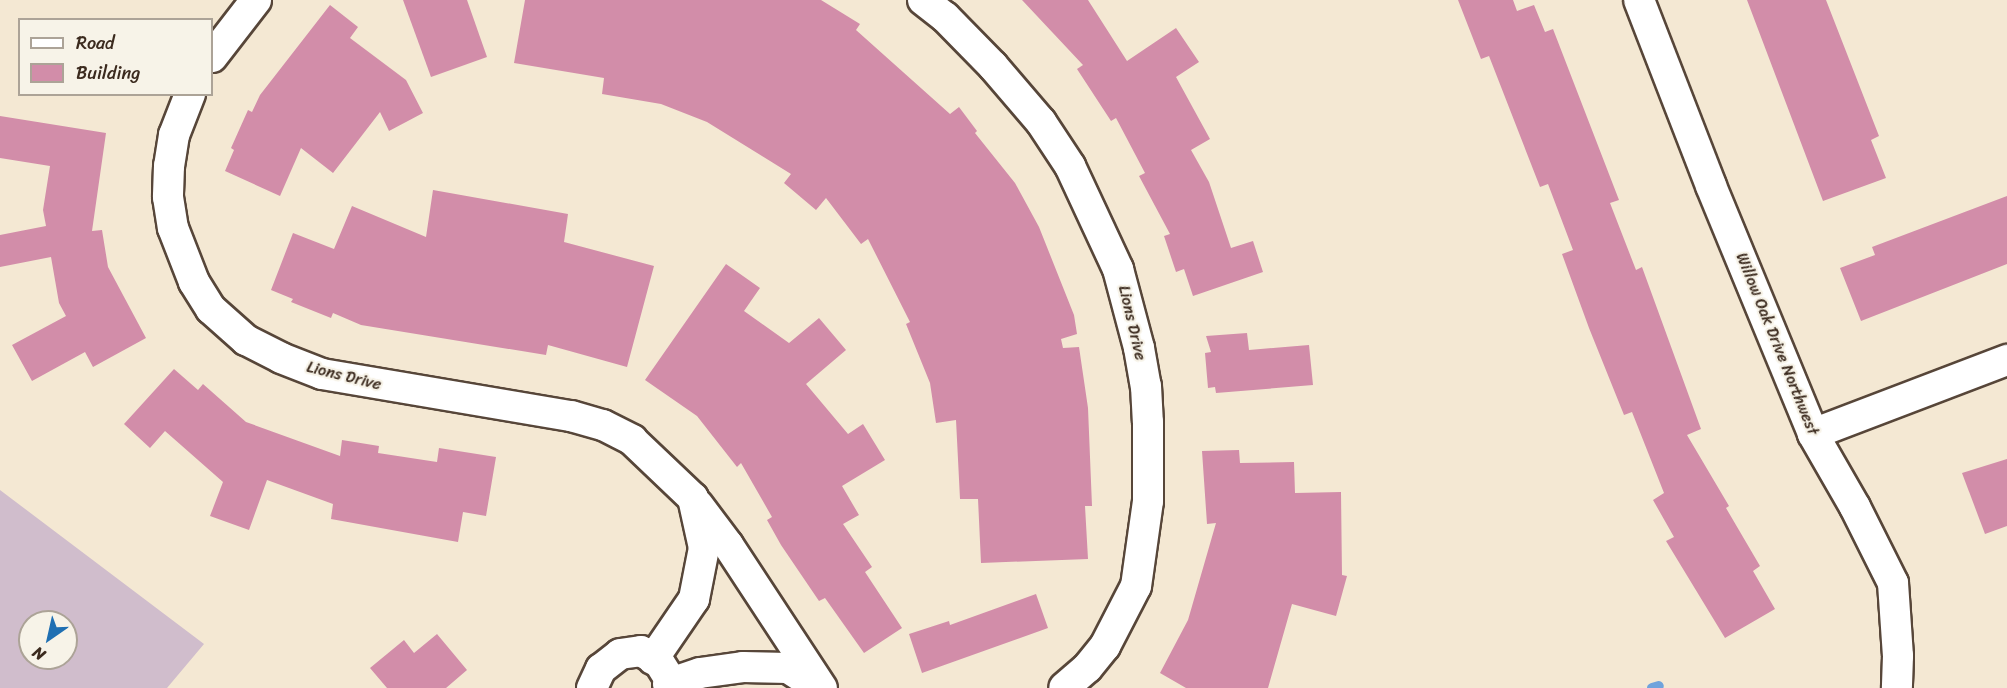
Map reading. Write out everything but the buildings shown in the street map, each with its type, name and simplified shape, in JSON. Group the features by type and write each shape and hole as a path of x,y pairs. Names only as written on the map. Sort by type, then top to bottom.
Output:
{"street":[{"path":"213,56 256,0"},
{"name":"Lions Drive","path":"923,0 945,17 993,66 1041,122 1070,166 1118,269 1139,348 1148,422 1148,501 1136,586 1104,646 1087,668 1064,688"},
{"name":"Willow Oak Drive Northwest","path":"1639,0 1711,186 1813,434 1854,507 1893,584 1898,656 1897,688"},
{"name":"Lions Drive","path":"189,96 174,135 168,166 168,196 173,228 194,282 211,309 246,340 281,358 322,374 571,416 603,425 632,441 693,498 728,545 820,688"},
{"path":"1813,434 2007,360"},
{"path":"592,688 601,669 620,654 640,651 663,677 694,599 704,548 693,498"},
{"name":"Lions Drive","path":"663,677 743,667 788,668 820,688"}],"shaded area":[{"path":"0,490 204,644 167,688 0,688"}],"waterway":[{"path":"1652,688 1659,686"}]}
